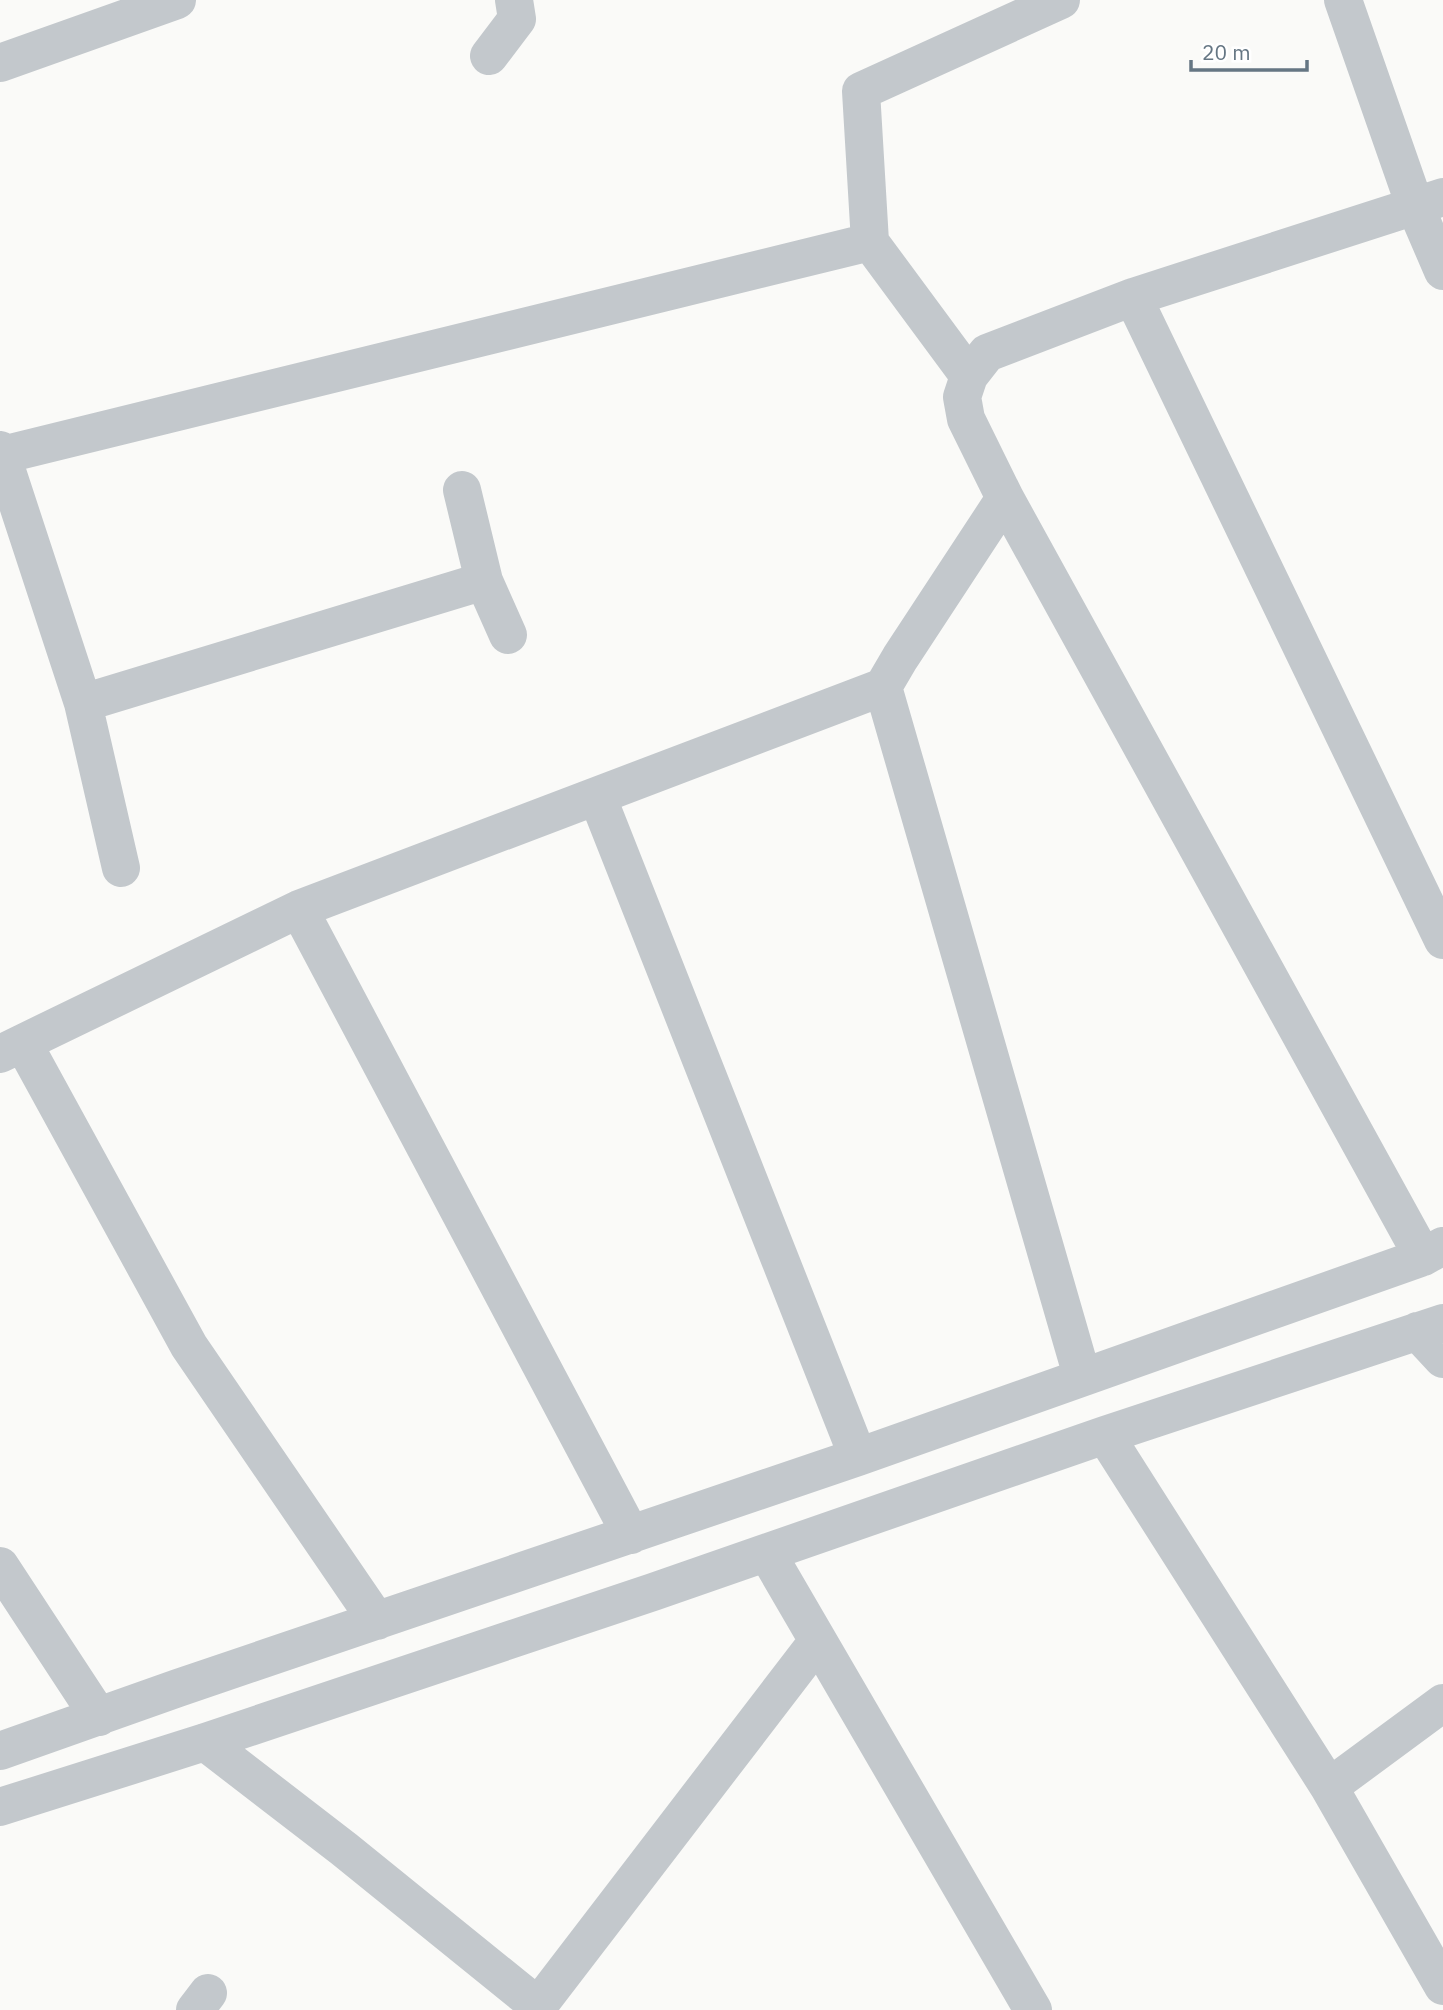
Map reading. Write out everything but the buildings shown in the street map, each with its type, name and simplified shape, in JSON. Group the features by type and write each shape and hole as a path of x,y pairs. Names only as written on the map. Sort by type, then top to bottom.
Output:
{"street":[{"path":"0,63 177,0"},
{"path":"489,56 517,19 514,0"},
{"path":"968,376 870,242 861,91 1061,0"},
{"path":"1343,0 1429,202 1443,271"},
{"path":"0,1751 858,1457 1433,1251 1005,498 966,419 961,397 968,376 987,353 1133,297 1429,202"},
{"path":"121,868 83,704 1,452 870,242"},
{"path":"1133,297 1443,940"},
{"path":"462,490 484,581 508,635"},
{"path":"377,1621 190,1346 12,1049 299,909 883,687 1005,498"},
{"path":"83,704 484,581"},
{"path":"883,687 1082,1376"},
{"path":"597,796 858,1457"},
{"path":"299,909 631,1535"},
{"path":"0,1807 205,1742 1430,1327 1443,1359"},
{"path":"1105,1435 1329,1787 1443,1986"},
{"path":"767,1553 1033,2010"},
{"path":"0,1566 99,1717"},
{"path":"205,1742 344,1849 537,2008 817,1642"},
{"path":"1329,1787 1443,1703"}]}
